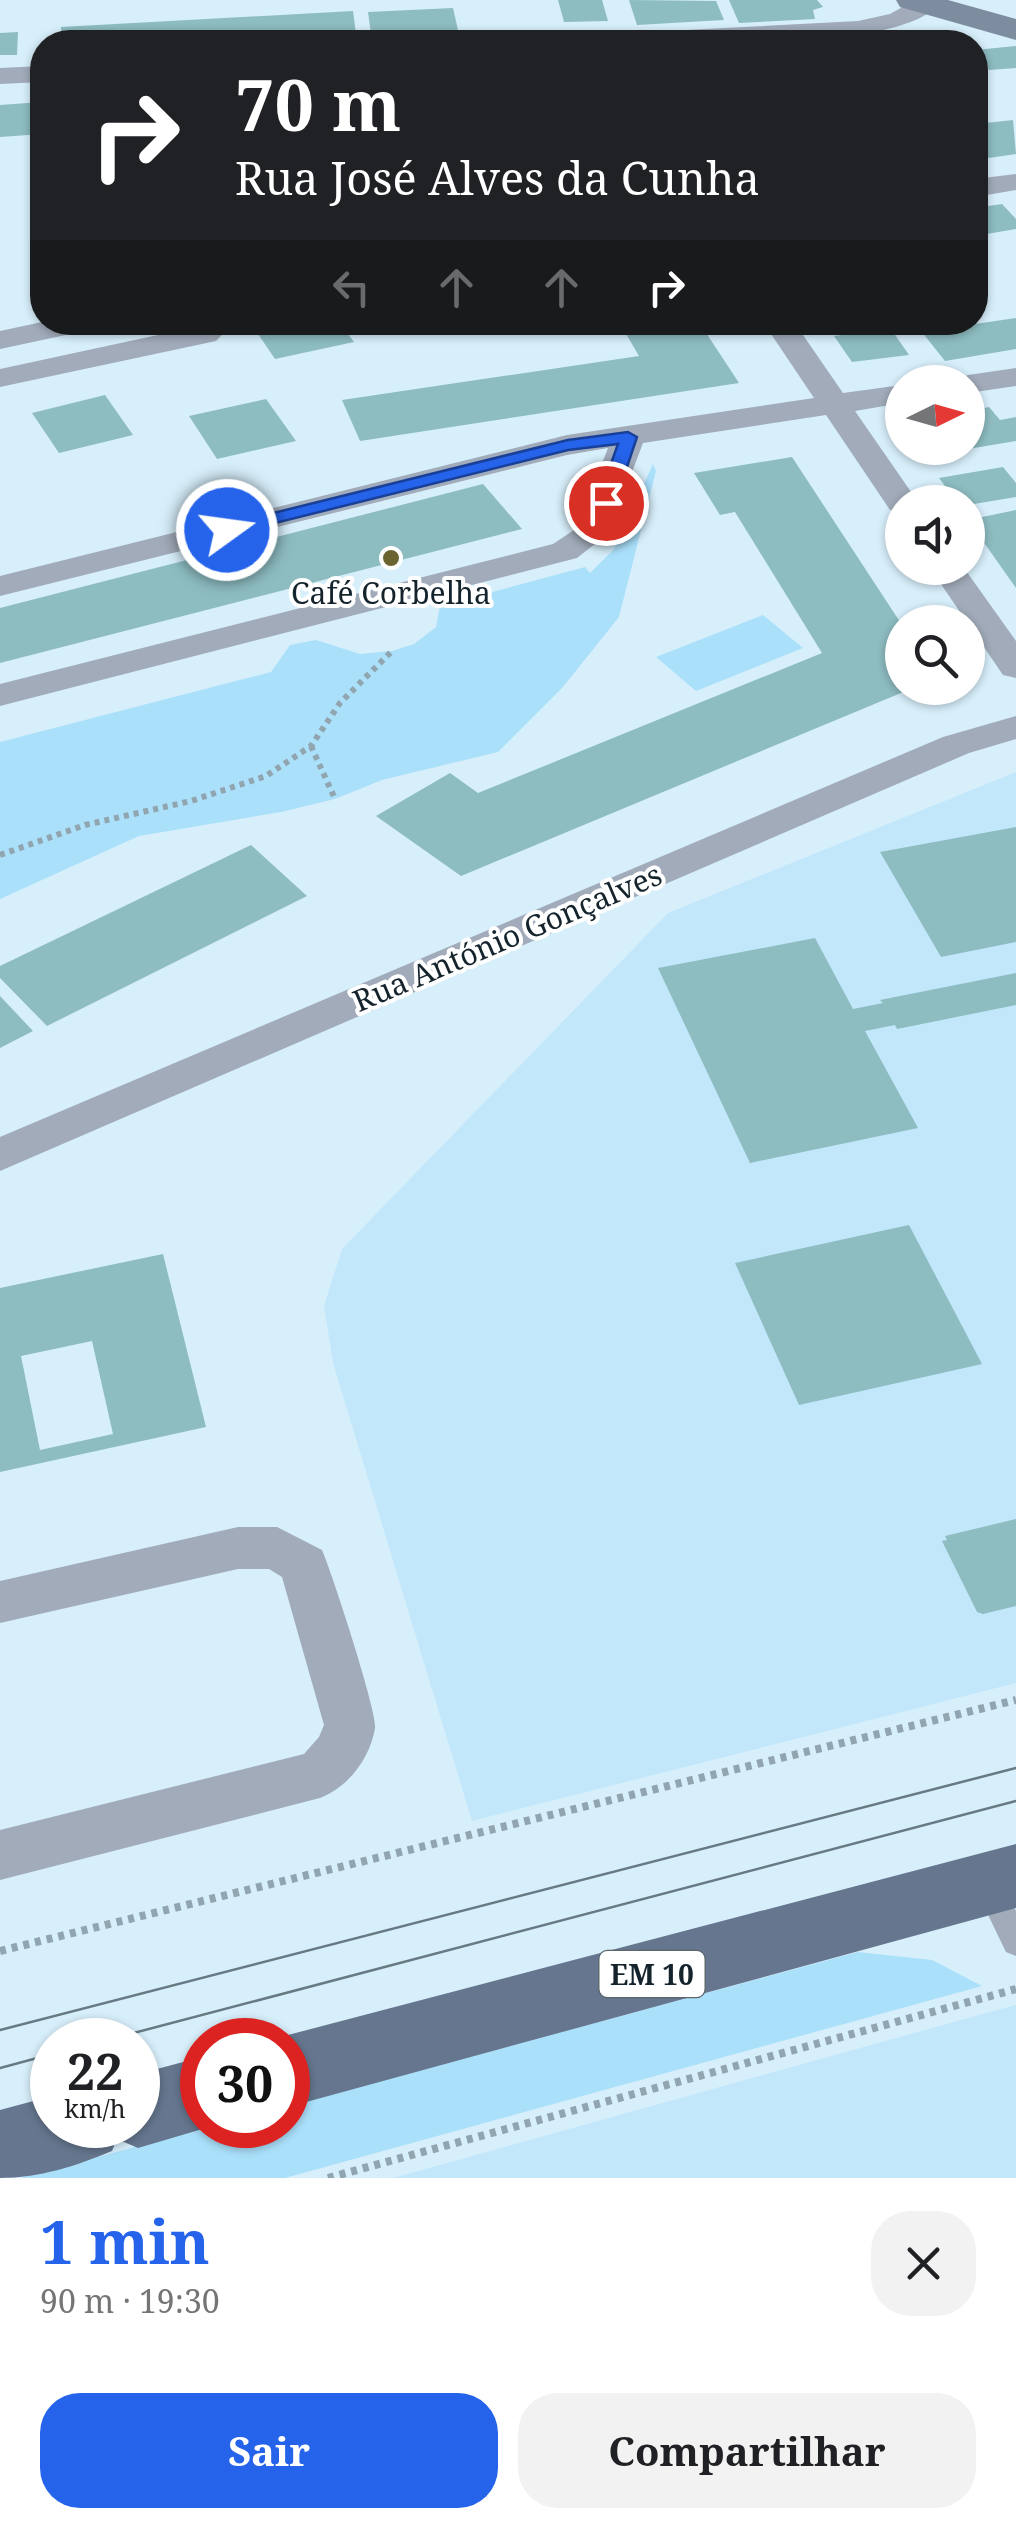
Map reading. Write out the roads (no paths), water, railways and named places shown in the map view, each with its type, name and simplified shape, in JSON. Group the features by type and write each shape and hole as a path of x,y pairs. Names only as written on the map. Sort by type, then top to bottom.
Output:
{"main road":[{"path":"919,2 1016,30"},
{"name":"EM 10","path":"310,2066 1007,1901"},
{"path":"0,2148 30,2140"}],"street":[{"path":"839,30 898,20 919,2"},
{"path":"0,76 30,75"},
{"path":"988,186 1016,182"},
{"path":"0,340 30,334"},
{"path":"0,378 200,335"},
{"path":"787,335 890,485"},
{"path":"985,381 1016,376"},
{"path":"0,586 548,450 885,397"},
{"path":"0,695 565,550 592,533 628,437"},
{"path":"959,585 1016,667"},
{"name":"Rua António Gonçalves","path":"0,1155 956,745 1016,727"},
{"path":"0,1602 238,1548 277,1548 304,1565 350,1725 341,1750 320,1774 0,1855"}],"tram line":[{"path":"0,2030 1016,1768"},
{"path":"160,2026 1016,1801"},
{"path":"0,2068 30,2060"}],"place":[{"name":"Café Corbelha","path":"391,558"}]}
